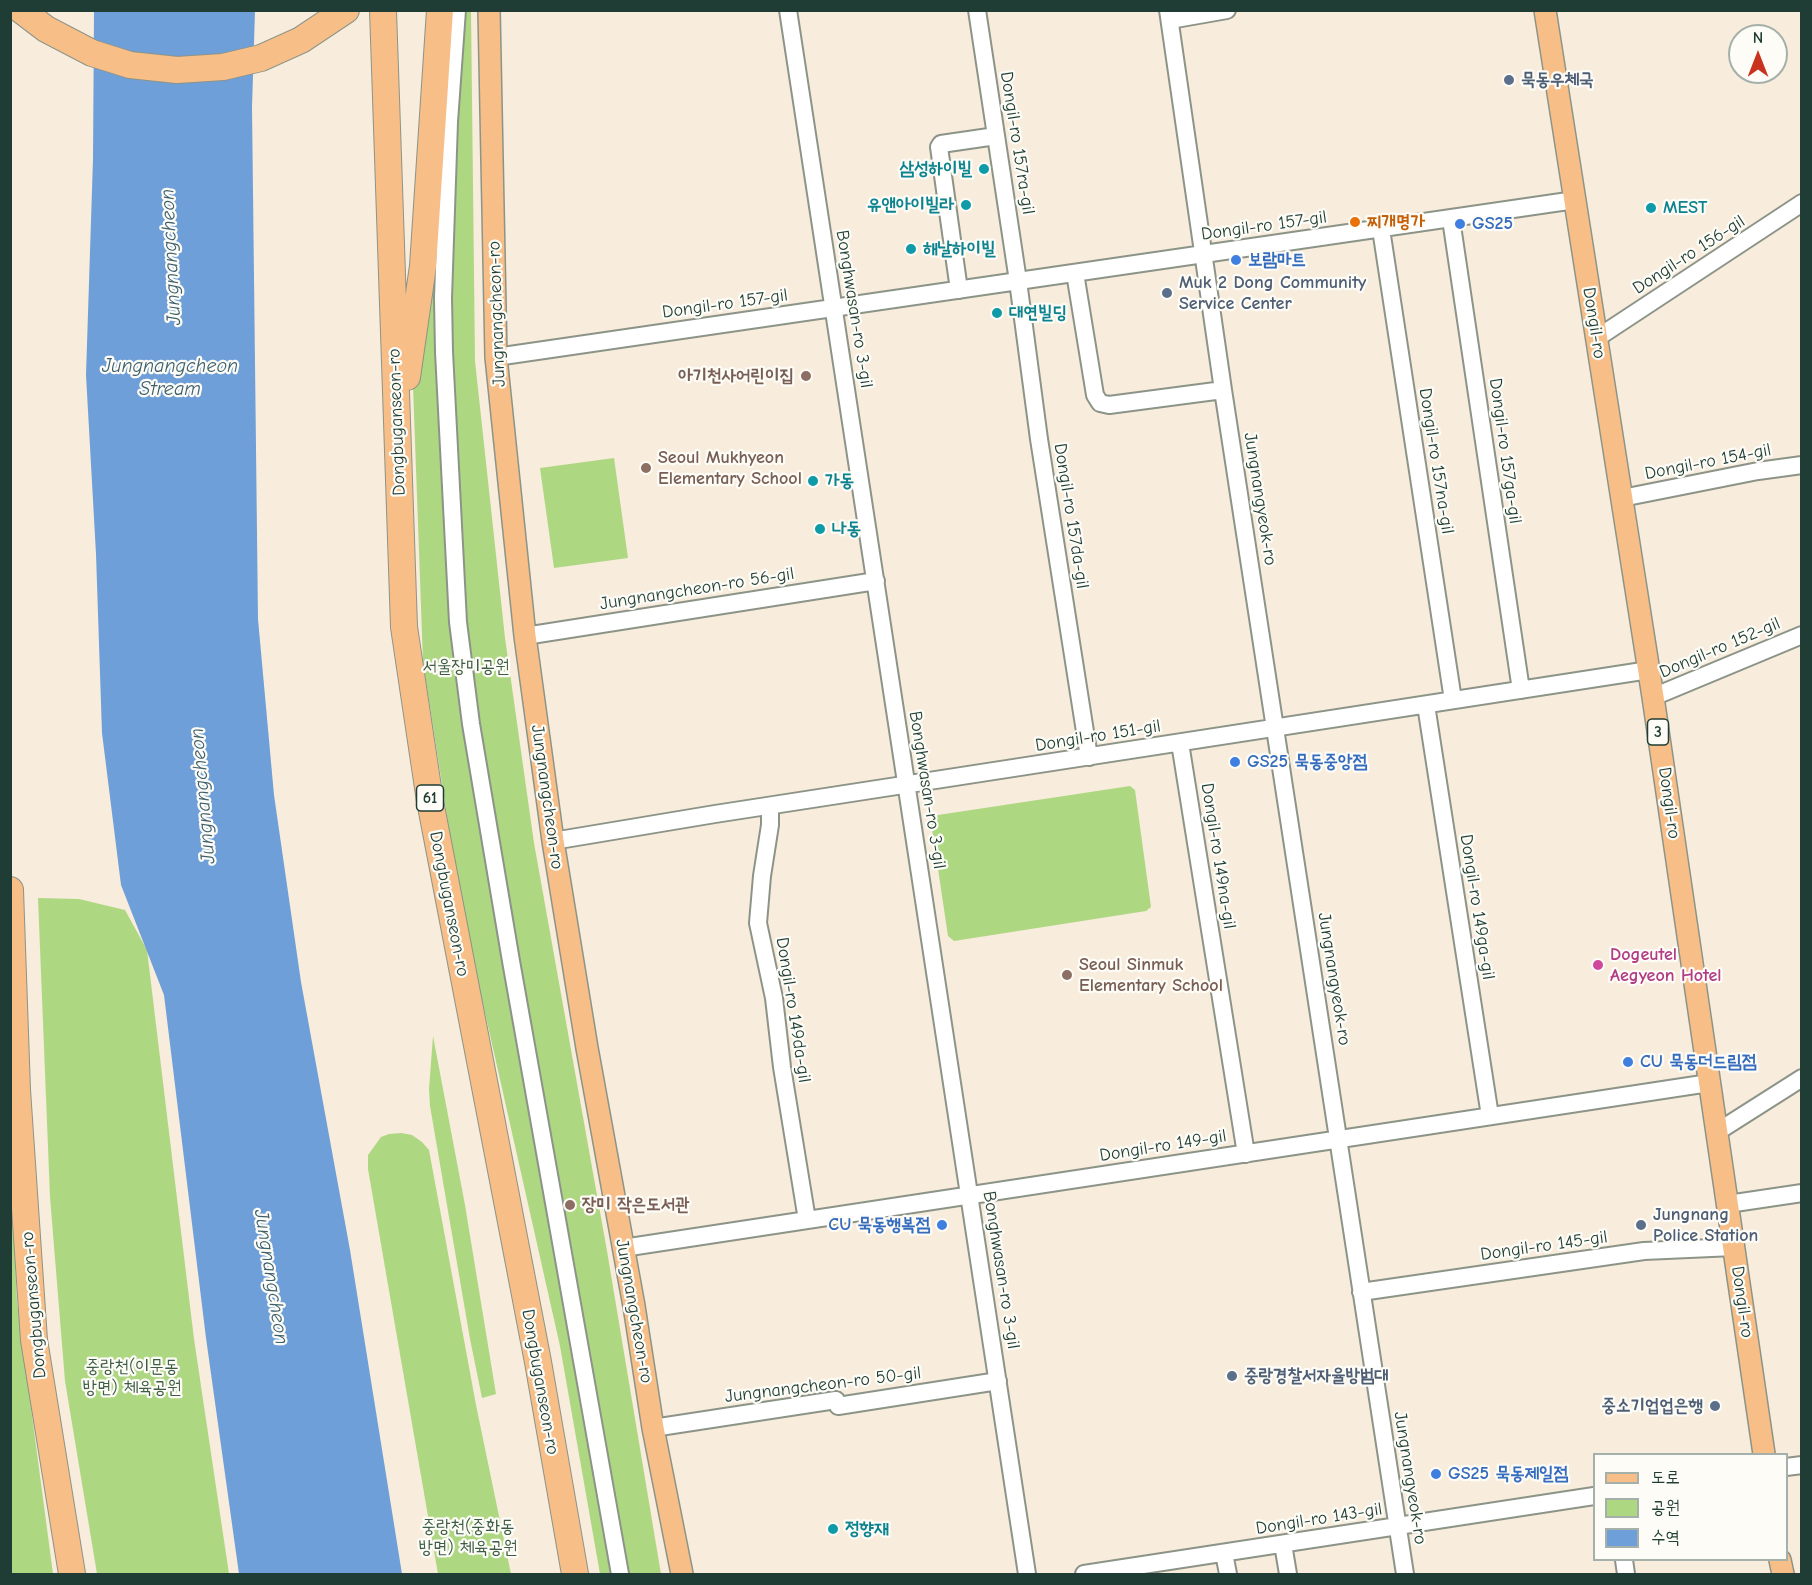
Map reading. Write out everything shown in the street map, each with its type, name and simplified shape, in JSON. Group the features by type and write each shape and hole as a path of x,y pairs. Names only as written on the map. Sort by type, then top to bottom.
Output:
{"highway":[{"path":"21,10 46,30 92,53 130,65 177,70 218,68 261,57 301,40 346,10"},
{"name":"Dongbuganseon-ro","path":"383,10 404,627 430,801 538,1362 575,1575"},
{"path":"398,443 423,266 441,10"},
{"name":"Dongbuganseon-ro","path":"10,890 17,1090 34,1340 72,1575"}],"main road":[{"name":"Jungnangcheon-ro","path":"489,10 496,357 525,636 553,841 586,1048 653,1428 682,1575"},
{"name":"Dongil-ro","path":"1545,10 1649,670 1764,1453"}],"street":[{"path":"457,10 448,122 443,298 458,622 471,724 511,961 621,1575"},
{"name":"Bonghwasan-ro 3-gil","path":"789,10 1028,1575"},
{"name":"Dongil-ro 157ra-gil","path":"977,10 1018,281"},
{"path":"1169,15 1227,10"},
{"name":"Jungnangyeok-ro","path":"1169,15 1223,390 1405,1575"},
{"path":"959,290 939,147 941,144 996,136"},
{"name":"Dongil-ro 157-gil","path":"496,357 1575,201"},
{"name":"Dongil-ro 156-gil","path":"1597,338 1802,203"},
{"name":"Dongil-ro 157ga-gil","path":"1451,219 1521,690"},
{"name":"Dongil-ro 157na-gil","path":"1382,229 1453,700"},
{"path":"1075,273 1095,395 1100,403 1109,405 1223,390"},
{"name":"Dongil-ro 157da-gil","path":"1018,281 1039,439 1089,757"},
{"name":"Dongil-ro 154-gil","path":"1622,498 1758,471 1802,465"},
{"name":"Jungnangcheon-ro 56-gil","path":"525,636 876,581"},
{"name":"Dongil-ro 152-gil","path":"1653,697 1802,634"},
{"name":"Dongil-ro 151-gil","path":"553,841 1649,670"},
{"name":"Dongil-ro 149ga-gil","path":"1426,705 1490,1116"},
{"name":"Dongil-ro 149na-gil","path":"1180,743 1246,1154"},
{"name":"Dongil-ro 149da-gil","path":"770,806 770,825 758,923 774,998 782,1067 807,1220"},
{"path":"1717,1132 1802,1078"},
{"name":"Dongil-ro 149-gil","path":"623,1248 1709,1083"},
{"path":"1728,1204 1802,1193"},
{"name":"Dongil-ro 145-gil","path":"1361,1292 1644,1251 1734,1246"},
{"name":"Jungnangcheon-ro 50-gil","path":"653,1428 836,1400 838,1406 998,1381"},
{"name":"Dongil-ro 143-gil","path":"1084,1575 1593,1496"},
{"path":"1283,1544 1288,1575"},
{"path":"1224,1553 1228,1575"}],"green space":[{"name":"서울장미공원","path":"446,11 471,11 475,361 505,638 534,843 607,1251 661,1574 600,1574 560,1346 461,906 423,662 413,386"},
{"path":"614,458 628,558 554,568 540,468"},
{"path":"1130,786 1135,790 1151,907 1146,911 954,941 948,936 931,822 938,815"},
{"name":"중랑천(이문동 방면) 체육공원","path":"38,898 79,899 125,910 147,950 194,1339 229,1574 97,1574 65,1381 50,1197"},
{"path":"433,1036 465,1205 496,1394 482,1398 430,1106"},
{"name":"중랑천(중화동 방면) 체육공원","path":"401,1133 412,1135 429,1150 476,1405 511,1574 438,1574 368,1169 368,1155 381,1137"},
{"path":"10,1164 17,1302 53,1574 11,1574"}],"water":[{"name":"Jungnangcheon Stream","path":"94,11 255,11 252,107 258,619 274,795 301,982 350,1250 402,1574 239,1574 206,1338 164,995 121,885 102,733 96,554 86,375 93,159"}],"place":[{"name":"묵동우체국","path":"1509,80"},
{"name":"삼성하이빌","path":"984,169"},
{"name":"유앤아이빌라","path":"966,205"},
{"name":"MEST","path":"1651,208"},
{"name":"찌개명가","path":"1355,222"},
{"name":"GS25","path":"1460,224"},
{"name":"해날하이빌","path":"911,249"},
{"name":"보람마트","path":"1236,260"},
{"name":"Muk 2 Dong Community Service Center","path":"1167,293"},
{"name":"대연빌딩","path":"997,313"},
{"name":"아기천사어린이집","path":"806,376"},
{"name":"Seoul Mukhyeon Elementary School","path":"646,468"},
{"name":"가동","path":"813,481"},
{"name":"나동","path":"820,529"},
{"name":"GS25 묵동중앙점","path":"1235,762"},
{"name":"Dogeutel Aegyeon Hotel","path":"1598,965"},
{"name":"Seoul Sinmuk Elementary School","path":"1067,975"},
{"name":"CU 묵동더드림점","path":"1628,1062"},
{"name":"장미 작은도서관","path":"570,1205"},
{"name":"CU 묵동행복점","path":"942,1225"},
{"name":"Jungnang Police Station","path":"1641,1225"},
{"name":"중랑경찰서자율방범대","path":"1232,1376"},
{"name":"중소기업업은행","path":"1715,1406"},
{"name":"GS25 묵동제일점","path":"1436,1474"},
{"name":"정향재","path":"833,1529"}],"water label":[{"name":"Jungnangcheon","path":"171,257"},
{"name":"Jungnangcheon","path":"203,796"},
{"name":"Jungnangcheon","path":"271,1277"}]}
